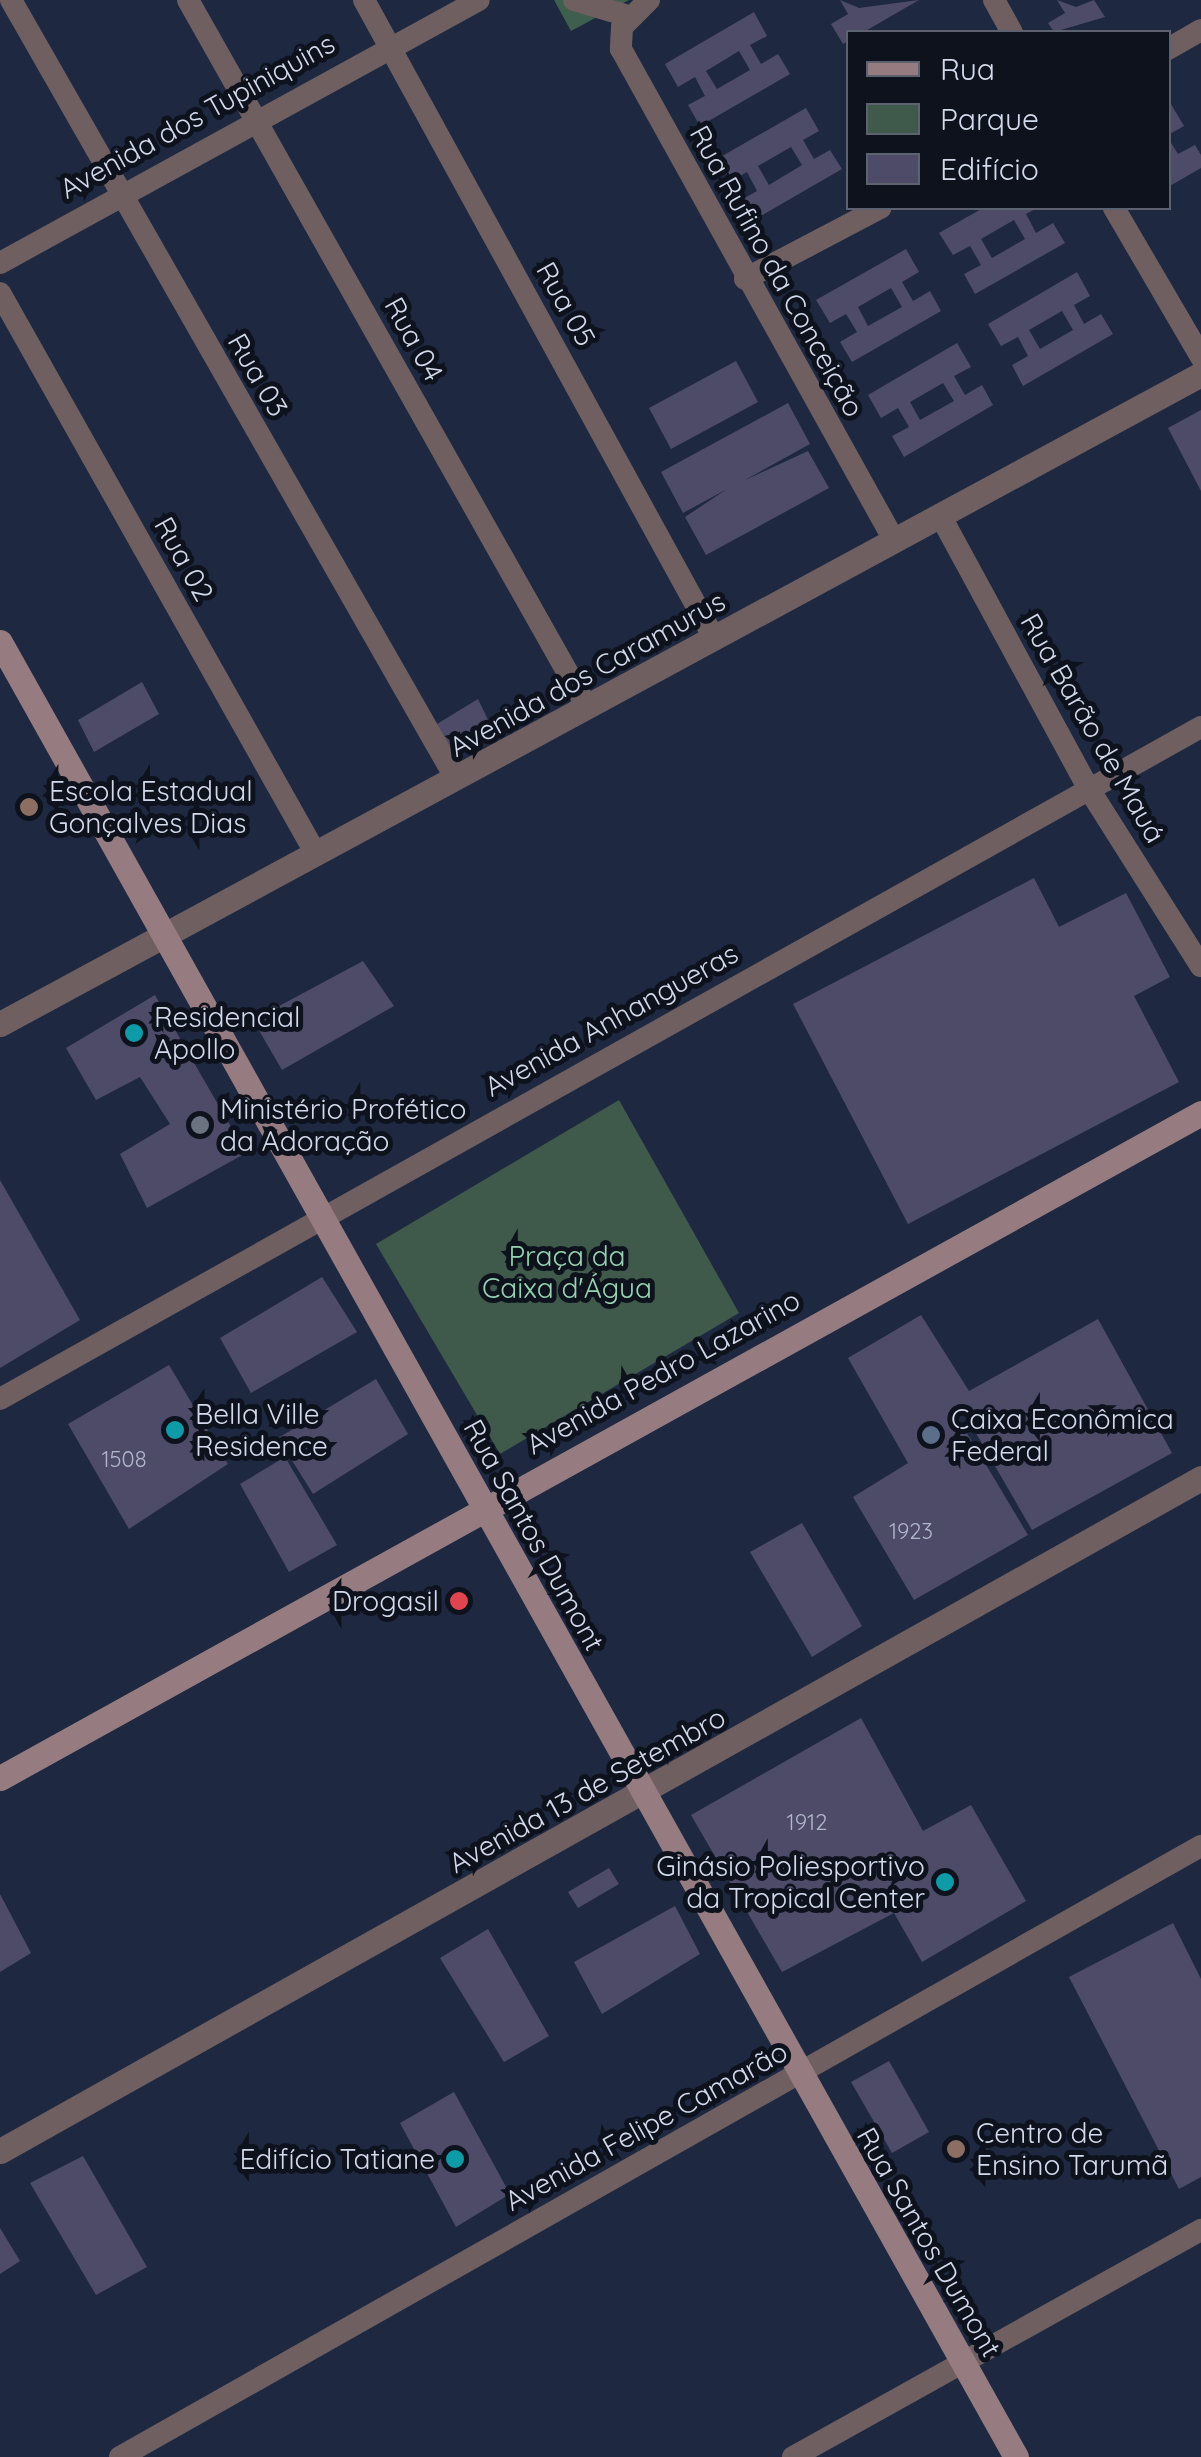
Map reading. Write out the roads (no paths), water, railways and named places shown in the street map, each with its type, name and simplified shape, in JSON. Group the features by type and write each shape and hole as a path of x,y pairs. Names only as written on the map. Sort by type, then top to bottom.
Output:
{"main road":[{"name":"Rua Santos Dumont","path":"0,642 167,932 799,2074 1016,2457"},
{"name":"Avenida Pedro Lazarino","path":"0,1778 482,1504 1201,1113"}],"street":[{"name":"Rua 03","path":"11,0 456,779"},
{"name":"Rua 04","path":"188,0 588,707"},
{"name":"Rua 05","path":"364,0 714,638"},
{"name":"Avenida dos Tupiniquins","path":"0,263 388,43 479,0"},
{"path":"574,0 625,22 649,0"},
{"path":"994,0 1011,30"},
{"name":"Rua Rufino da Conceição","path":"625,22 621,50 745,279 894,540"},
{"path":"1171,47 1201,30"},
{"path":"745,279 876,210"},
{"path":"1115,210 1201,357"},
{"name":"Rua 02","path":"0,293 316,854"},
{"name":"Avenida dos Caramurus","path":"0,1024 1201,374"},
{"name":"Rua Barão de Mauá","path":"940,515 1086,786 1201,966"},
{"name":"Avenida Anhangueras","path":"0,1398 1086,786 1201,727"},
{"name":"Avenida 13 de Setembro","path":"0,2150 1201,1478"},
{"name":"Avenida Felipe Camarão","path":"120,2457 1201,1846"},
{"path":"792,2457 1201,2230"}],"place":[{"name":"Escola Estadual Gonçalves Dias","path":"29,807"},
{"name":"Residencial Apollo","path":"134,1033"},
{"name":"Ministério Profético da Adoração","path":"200,1125"},
{"name":"Bella Ville Residence","path":"175,1430"},
{"name":"Caixa Econômica Federal","path":"931,1435"},
{"name":"Drogasil","path":"459,1601"},
{"name":"Ginásio Poliesportivo da Tropical Center","path":"945,1882"},
{"name":"Centro de Ensino Tarumã","path":"956,2149"},
{"name":"Edifício Tatiane","path":"455,2159"}],"park label":[{"name":"Praça da Caixa d'Água","path":"567,1272"}]}
